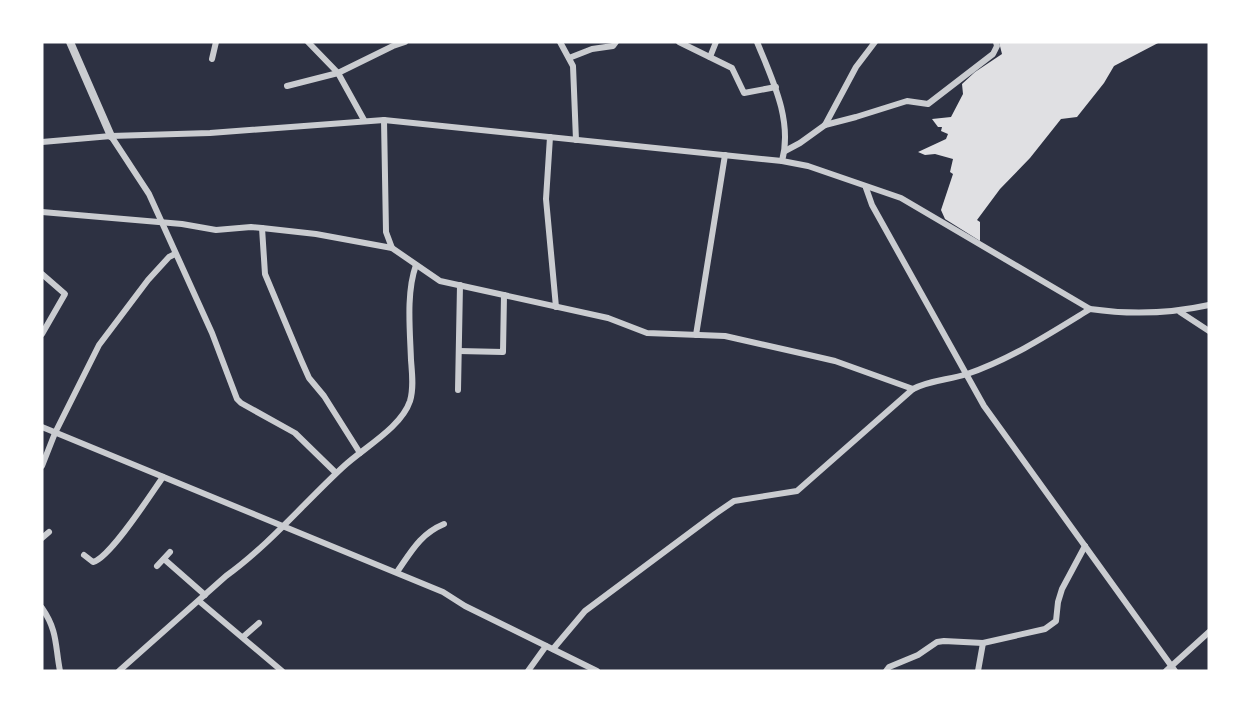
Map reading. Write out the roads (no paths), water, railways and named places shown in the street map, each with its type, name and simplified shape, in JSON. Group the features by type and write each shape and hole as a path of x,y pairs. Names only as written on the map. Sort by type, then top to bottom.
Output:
{"street":[{"path":"70,42 111,136 149,194 212,333 237,399 295,433 336,473"},
{"path":"212,59 216,42"},
{"path":"308,42 338,73 364,120"},
{"path":"287,86 338,73 405,42"},
{"path":"560,42 573,66 576,140"},
{"path":"569,58 592,49 613,46 616,42"},
{"path":"680,42 732,68 744,93 776,87"},
{"path":"710,57 716,42"},
{"path":"758,42 780,98 785,151 782,161"},
{"path":"825,125 856,67 875,42"},
{"path":"785,151 825,125 907,101 928,104 993,54 997,46 996,42"},
{"path":"42,142 111,136 210,133 384,120 782,161 808,166 900,198 1090,309 1136,313 1180,312 1209,305"},
{"path":"384,120 386,232 392,248"},
{"path":"550,137 546,199 556,307"},
{"path":"696,335 725,155"},
{"path":"866,188 872,206 984,406 1170,669 1209,632"},
{"path":"42,212 182,224 216,230 262,228 316,234 392,248 440,281 608,318 647,333 725,336 835,361 913,388"},
{"path":"262,228 265,274 301,360 309,378 324,396 360,453"},
{"path":"42,466 55,433 99,345 147,280 169,257 175,254"},
{"path":"118,671 226,576 246,562 336,473 391,427 410,402 413,386 410,295 416,265"},
{"path":"42,274 65,294 42,334"},
{"path":"458,390 460,285"},
{"path":"459,351 503,352 504,295"},
{"path":"528,671 585,611 734,501 797,491 913,388 924,383 966,374 1034,343 1090,309"},
{"path":"1180,312 1209,331"},
{"path":"42,428 443,592 465,606 597,671"},
{"path":"84,555 93,562 100,560 118,540 163,477"},
{"path":"397,572 429,530 444,524"},
{"path":"42,538 49,532"},
{"path":"886,671 889,667 918,655 944,640 983,643 1045,629 1052,625 1058,615 1058,602 1062,589 1084,546"},
{"path":"157,566 170,552"},
{"path":"164,559 205,595"},
{"path":"199,601 282,671"},
{"path":"42,608 54,630 60,671"},
{"path":"243,637 259,622"},
{"path":"978,671 983,643"}]}
